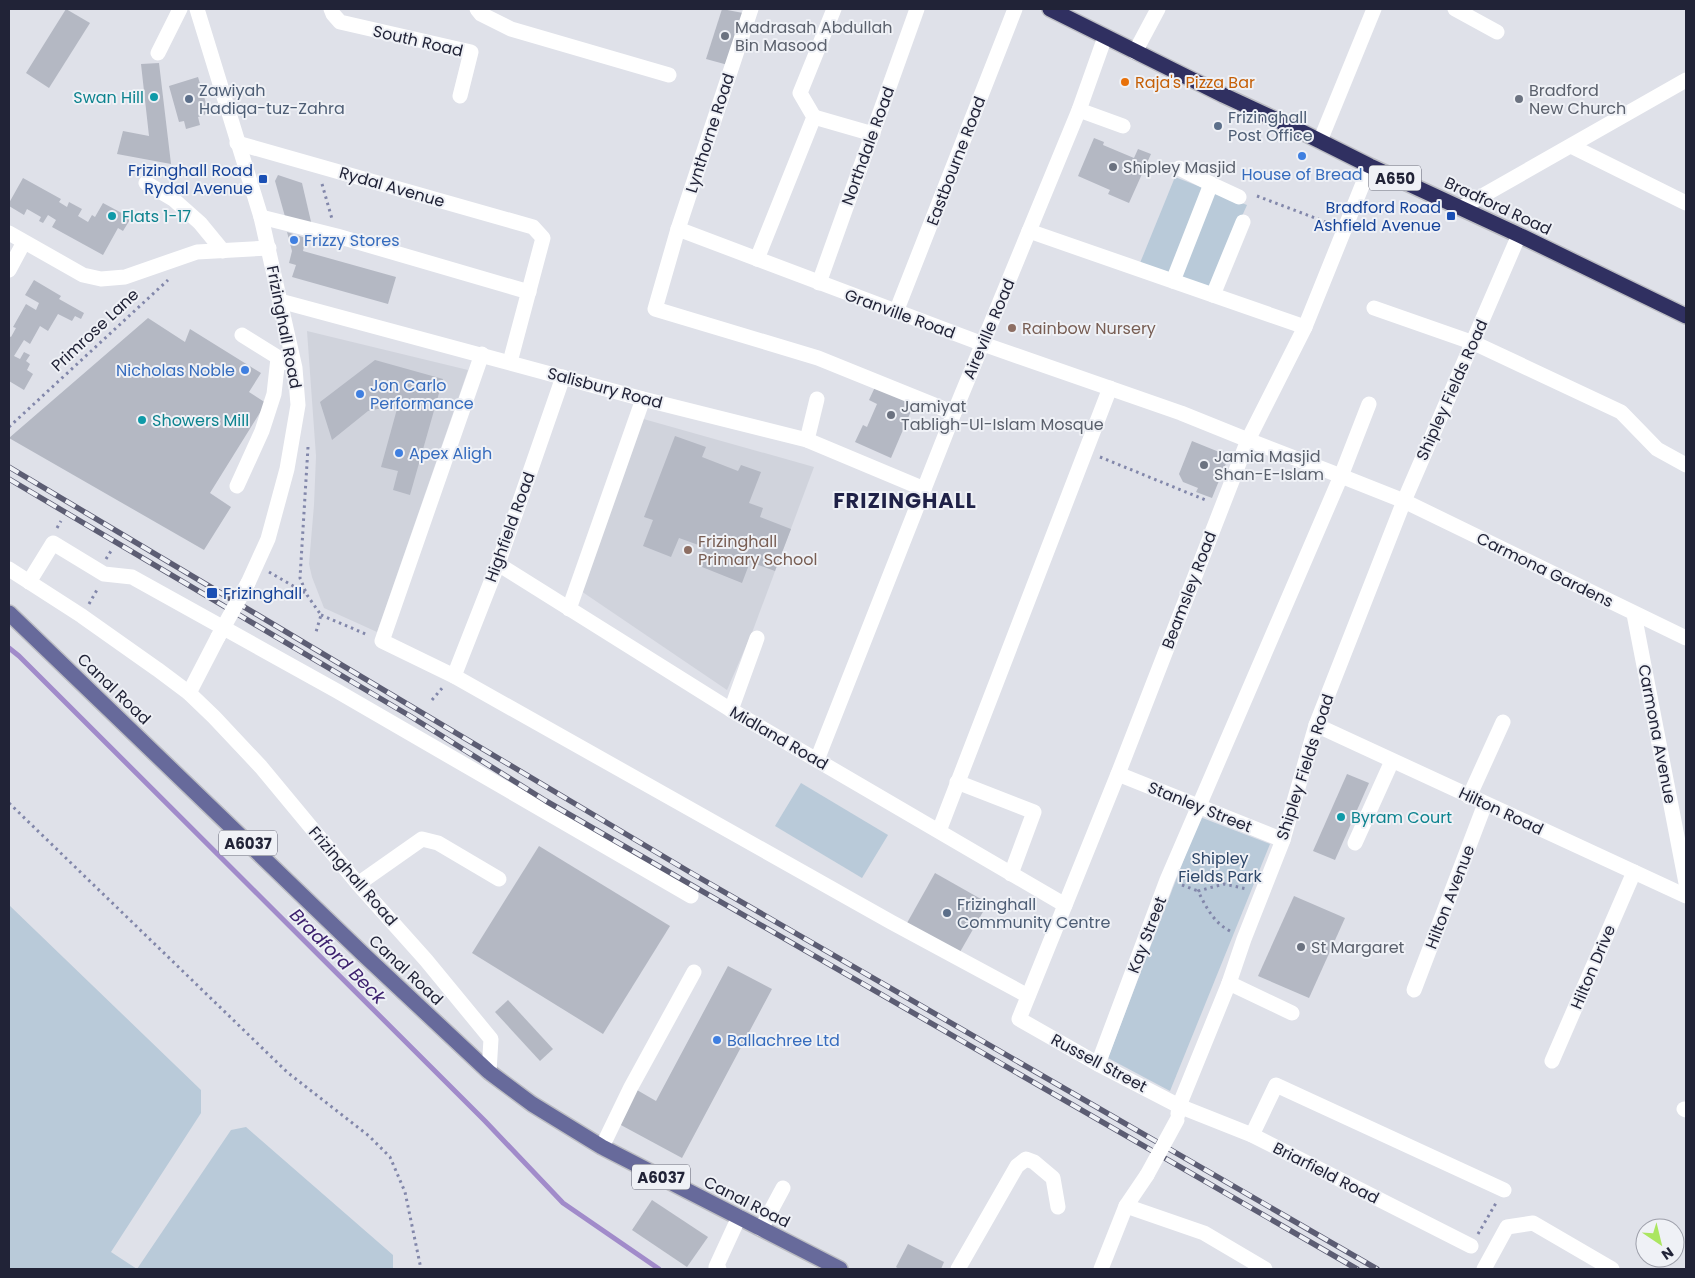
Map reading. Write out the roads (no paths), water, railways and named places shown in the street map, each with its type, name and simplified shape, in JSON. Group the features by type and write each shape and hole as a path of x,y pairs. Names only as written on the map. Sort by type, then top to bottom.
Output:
{"highway":[{"name":"A650","path":"1050,9 1105,37"},
{"name":"Bradford Road","path":"1105,37 1223,96 1292,126 1370,166 1519,235 1686,316"}],"main road":[{"name":"Canal Road","path":"9,613 363,954 489,1072 532,1104 602,1147 840,1269"}],"street":[{"path":"158,53 180,9"},
{"name":"Frizinghall Road","path":"189,693 248,583 268,538 287,469 298,405 295,368 261,217 197,9"},
{"name":"South Road","path":"331,9 332,14 340,22 470,52 460,96"},
{"path":"477,9 481,14 511,29 669,75"},
{"name":"Lynthorne Road","path":"751,9 678,229 655,309 818,358 954,413"},
{"path":"834,9 800,93 814,117 873,134"},
{"name":"Eastbourne Road","path":"896,312 1015,9"},
{"path":"1135,52 1158,9"},
{"path":"1320,141 1374,9"},
{"path":"1455,9 1497,32"},
{"name":"Northdale Road","path":"819,283 873,134 913,10"},
{"name":"Aireville Road","path":"817,760 954,413 1078,110 1105,37"},
{"path":"1461,208 1685,82"},
{"path":"1078,110 1123,126"},
{"path":"757,259 814,117"},
{"name":"Rydal Avenue","path":"237,143 533,227 543,238 529,292"},
{"path":"1571,146 1686,203"},
{"name":"Beamsley Road","path":"1019,1019 1118,774 1248,440 1305,327 1370,166"},
{"path":"1179,168 1239,197"},
{"path":"146,183 173,199 200,222 223,251"},
{"path":"1174,281 1210,184"},
{"path":"261,217 337,236 529,292 510,362"},
{"path":"1213,295 1243,222"},
{"name":"Granville Road","path":"678,229 983,344 1181,412 1404,502"},
{"path":"1029,231 1305,327"},
{"path":"9,233 83,276 101,280 126,276 197,252 268,248"},
{"name":"Shipley Fields Road","path":"1101,1269 1126,1206 1147,1175 1178,1113 1283,840 1316,725 1404,502 1519,235"},
{"path":"9,270 24,242"},
{"name":"Salisbury Road","path":"280,301 643,399 807,440 924,489"},
{"path":"1374,308 1474,343 1621,412 1656,449 1686,465"},
{"path":"242,335 295,368"},
{"path":"482,354 382,641 454,676 891,922 1028,996"},
{"path":"237,486 262,431 274,394 278,358"},
{"name":"Highfield Road","path":"454,676 498,564 563,377"},
{"path":"939,831 1110,388"},
{"path":"569,609 643,399"},
{"path":"807,440 817,399"},
{"name":"Kay Street","path":"1098,1064 1167,880 1341,476 1369,404"},
{"name":"Carmona Gardens","path":"1404,502 1686,638"},
{"path":"28,582 53,543 104,574 132,577 346,696 691,896"},
{"name":"Midland Road","path":"498,564 731,710 1065,905"},
{"name":"Frizinghall Road","path":"9,569 82,616 189,693 214,717 261,767 358,884 426,960 490,1039 489,1072"},
{"name":"Carmona Avenue","path":"1634,614 1686,883"},
{"path":"731,710 757,638"},
{"path":"1469,797 1503,722"},
{"name":"Hilton Road","path":"1316,725 1686,896"},
{"path":"1355,844 1392,761"},
{"name":"Stanley Street","path":"1118,774 1283,840"},
{"path":"957,782 1034,812 1011,874"},
{"name":"Hilton Avenue","path":"1414,990 1486,804"},
{"path":"358,884 422,839 438,843 500,879"},
{"name":"Hilton Drive","path":"1552,1061 1634,872"},
{"path":"602,1147 631,1087 694,972"},
{"path":"1229,983 1292,1013"},
{"name":"Russell Street","path":"1019,1019 1178,1113"},
{"path":"1252,1135 1276,1085 1504,1190"},
{"name":"Briarfield Road","path":"1178,1113 1252,1135 1471,1246"},
{"path":"958,1269 1017,1166 1026,1159 1034,1162 1053,1178 1058,1207"},
{"path":"761,1229 783,1188"},
{"path":"1126,1206 1204,1233 1265,1269"},
{"path":"719,1269 716,1267 739,1217"},
{"path":"1484,1269 1507,1227 1533,1223 1612,1269"}],"waterway":[{"name":"Bradford Beck","path":"9,648 485,1121 563,1203 659,1269"}],"railway":[{"path":"9,467 693,874 1377,1269"},
{"path":"9,479 410,716 546,801 1357,1269"}],"place":[{"name":"Madrasah Abdullah Bin Masood","path":"725,36"},
{"name":"Raja's Pizza Bar","path":"1125,82"},
{"name":"Swan Hill","path":"154,97"},
{"name":"Zawiyah Hadiqa-tuz-Zahra","path":"189,99"},
{"name":"Bradford New Church","path":"1519,99"},
{"name":"Frizinghall Post Office","path":"1218,126"},
{"name":"House of Bread","path":"1302,156"},
{"name":"Shipley Masjid","path":"1113,167"},
{"name":"Frizinghall Road Rydal Avenue","path":"263,179"},
{"name":"Flats 1-17","path":"112,216"},
{"name":"Bradford Road Ashfield Avenue","path":"1451,216"},
{"name":"Frizzy Stores","path":"294,240"},
{"name":"Rainbow Nursery","path":"1012,328"},
{"name":"Nicholas Noble","path":"245,370"},
{"name":"Jon Carlo Performance","path":"360,394"},
{"name":"Jamiyat Tabligh-Ul-Islam Mosque","path":"891,415"},
{"name":"Showers Mill","path":"142,420"},
{"name":"Apex Aligh","path":"399,453"},
{"name":"Jamia Masjid Shan-E-Islam","path":"1204,465"},
{"name":"Frizinghall Primary School","path":"688,550"},
{"name":"Frizinghall","path":"212,593"},
{"name":"Byram Court","path":"1341,817"},
{"name":"Frizinghall Community Centre","path":"947,913"},
{"name":"St Margaret","path":"1301,947"},
{"name":"Ballachree Ltd","path":"717,1040"}],"district":[{"name":"FRIZINGHALL","path":"905,500"}],"park label":[{"name":"Shipley Fields Park","path":"1220,867"}]}
